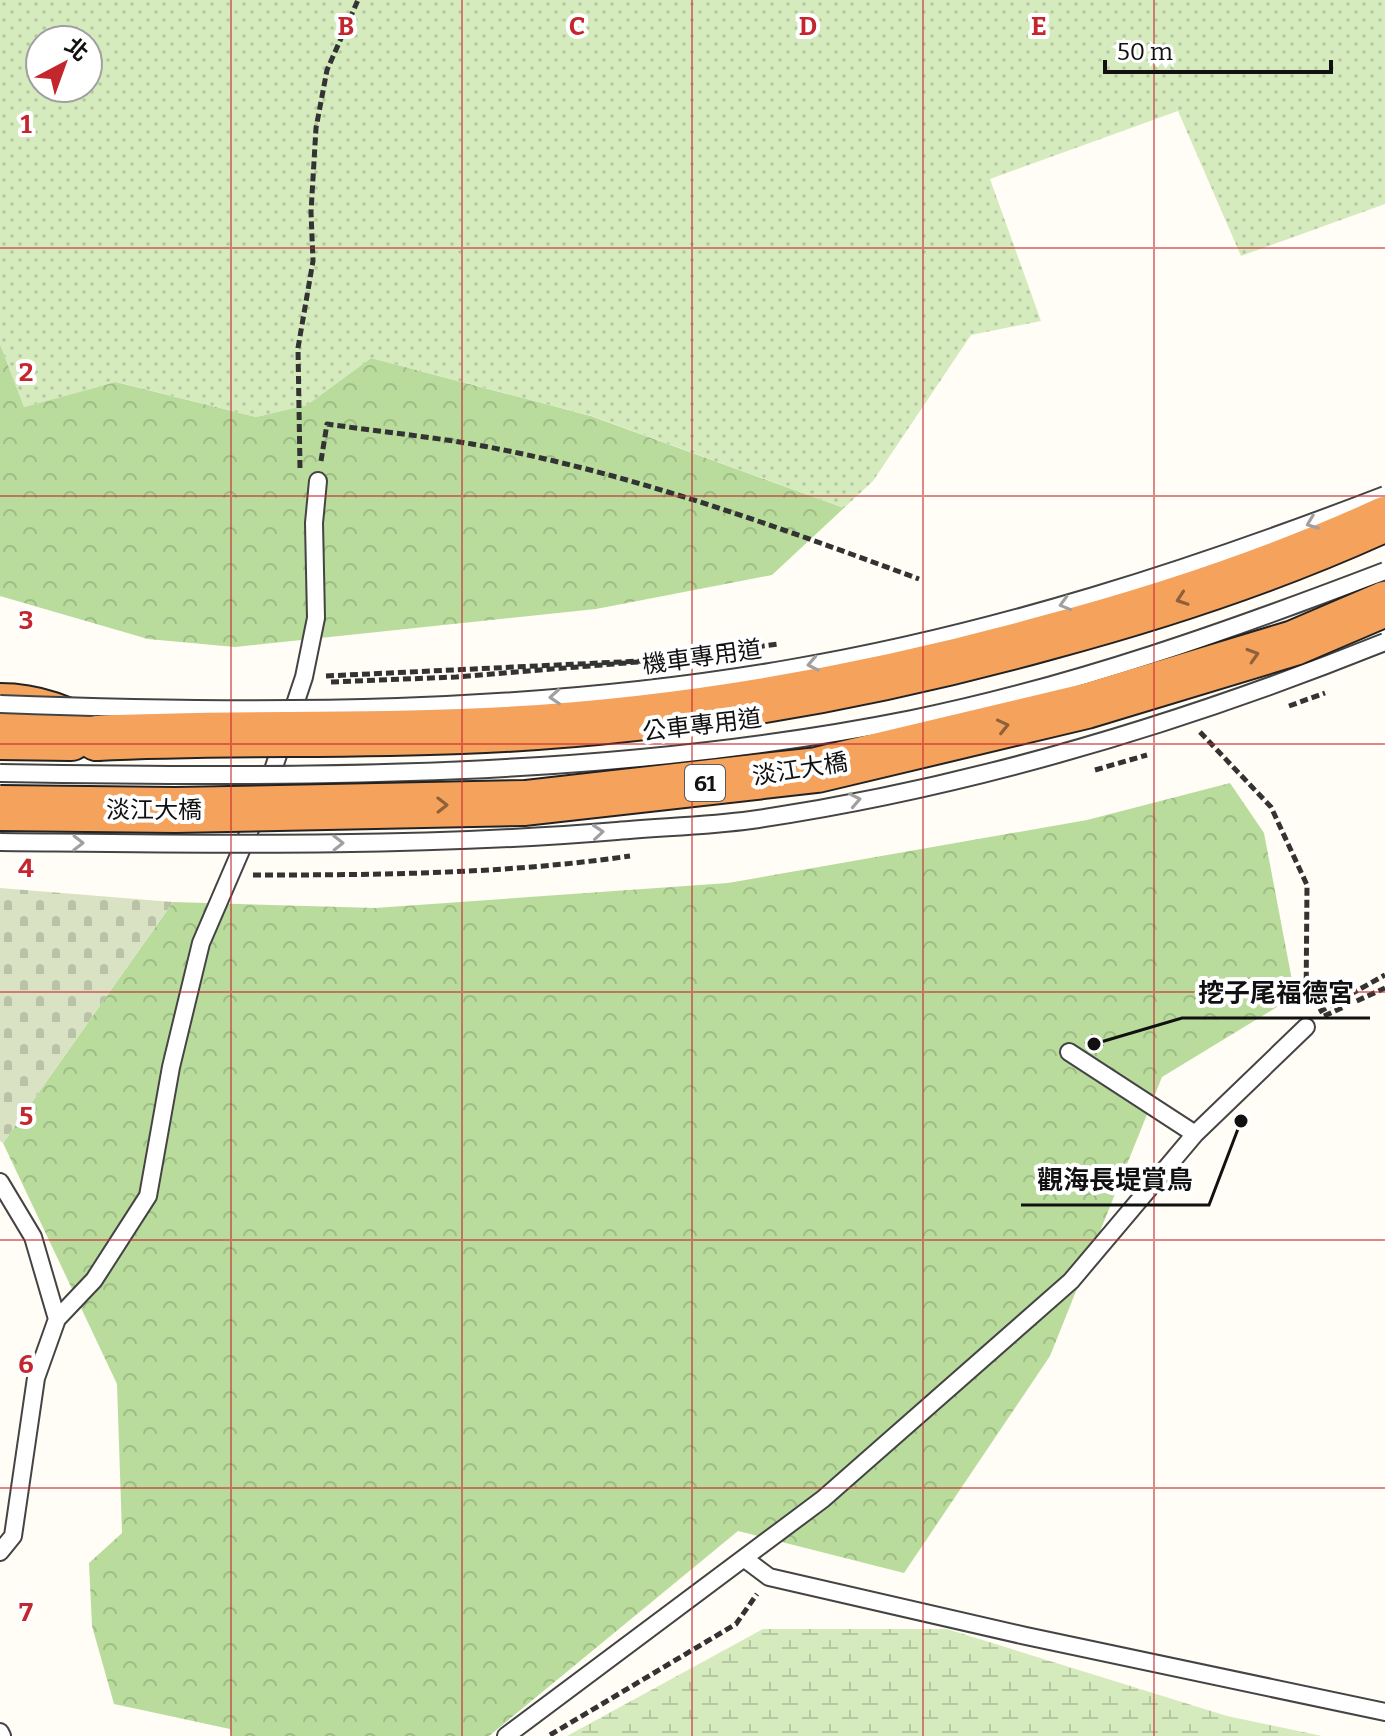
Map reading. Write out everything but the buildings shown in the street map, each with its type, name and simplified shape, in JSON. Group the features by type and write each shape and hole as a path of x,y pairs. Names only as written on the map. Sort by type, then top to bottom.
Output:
{"highway":[{"path":"0,737 462,731 626,718 804,695 944,666 1155,608 1256,573 1385,519"},
{"name":"淡江大橋","path":"0,808 175,810 525,803 817,770 1086,706 1294,643 1385,604"},
{"path":"0,705 64,719 97,738"}],"lane":[{"path":"0,1552 13,1536 36,1378 57,1319 94,1280 148,1196 171,1067 201,943 311,680 316,618 314,523 318,481"},
{"name":"機車專用道","path":"0,705 211,712 456,704 620,692 792,669 944,638 1117,590 1277,536 1385,495"},
{"name":"公車專用道","path":"0,773 201,776 501,770 731,748 912,719 1060,683 1201,638 1385,571"},
{"path":"0,842 498,841 750,820 952,782 1110,742 1305,674 1385,642"},
{"path":"506,1736 823,1499 1071,1281 1195,1134 1306,1025"},
{"path":"1069,1052 1195,1134"},
{"path":"0,1182 33,1237 57,1319"},
{"path":"745,1559 769,1577 1026,1636 1385,1712"}],"path":[{"path":"314,523 299,474 298,348 313,261 311,212 316,128 327,70 358,0"},
{"path":"318,481 327,424 472,444 621,478 773,525 919,579"},
{"path":"311,680 456,677 662,660 793,642"},
{"path":"311,680 662,660"},
{"path":"1197,729 1271,807 1307,885 1306,1025"},
{"path":"230,875 428,873 552,867 642,854"},
{"path":"1306,1025 1385,975"},
{"path":"1306,1025 1351,1001 1385,988"},
{"path":"549,1736 736,1624 769,1577"}],"green space":[{"path":"0,0 1385,0 1385,204 1241,256 1178,111 990,179 1041,321 971,335 873,481 844,508 592,416 371,358 307,405 256,417 117,382 24,407 0,344"},
{"path":"0,344 24,407 116,382 256,417 307,405 371,358 591,416 844,508 772,575 596,609 235,647 148,639 0,596"},
{"path":"1230,783 1264,833 1295,996 1162,1077 1050,1356 904,1573 738,1531 489,1736 231,1736 230,1729 114,1704 92,1626 89,1563 122,1533 117,1384 3,1143 173,902 375,908 728,883 1087,820"},
{"path":"0,888 173,902 3,1143 0,1141"},
{"path":"763,1629 947,1629 1227,1716 1322,1736 567,1736"}],"place":[{"name":"挖子尾福德宮","path":"1094,1044"},
{"name":"觀海長堤賞鳥","path":"1241,1121"}]}
